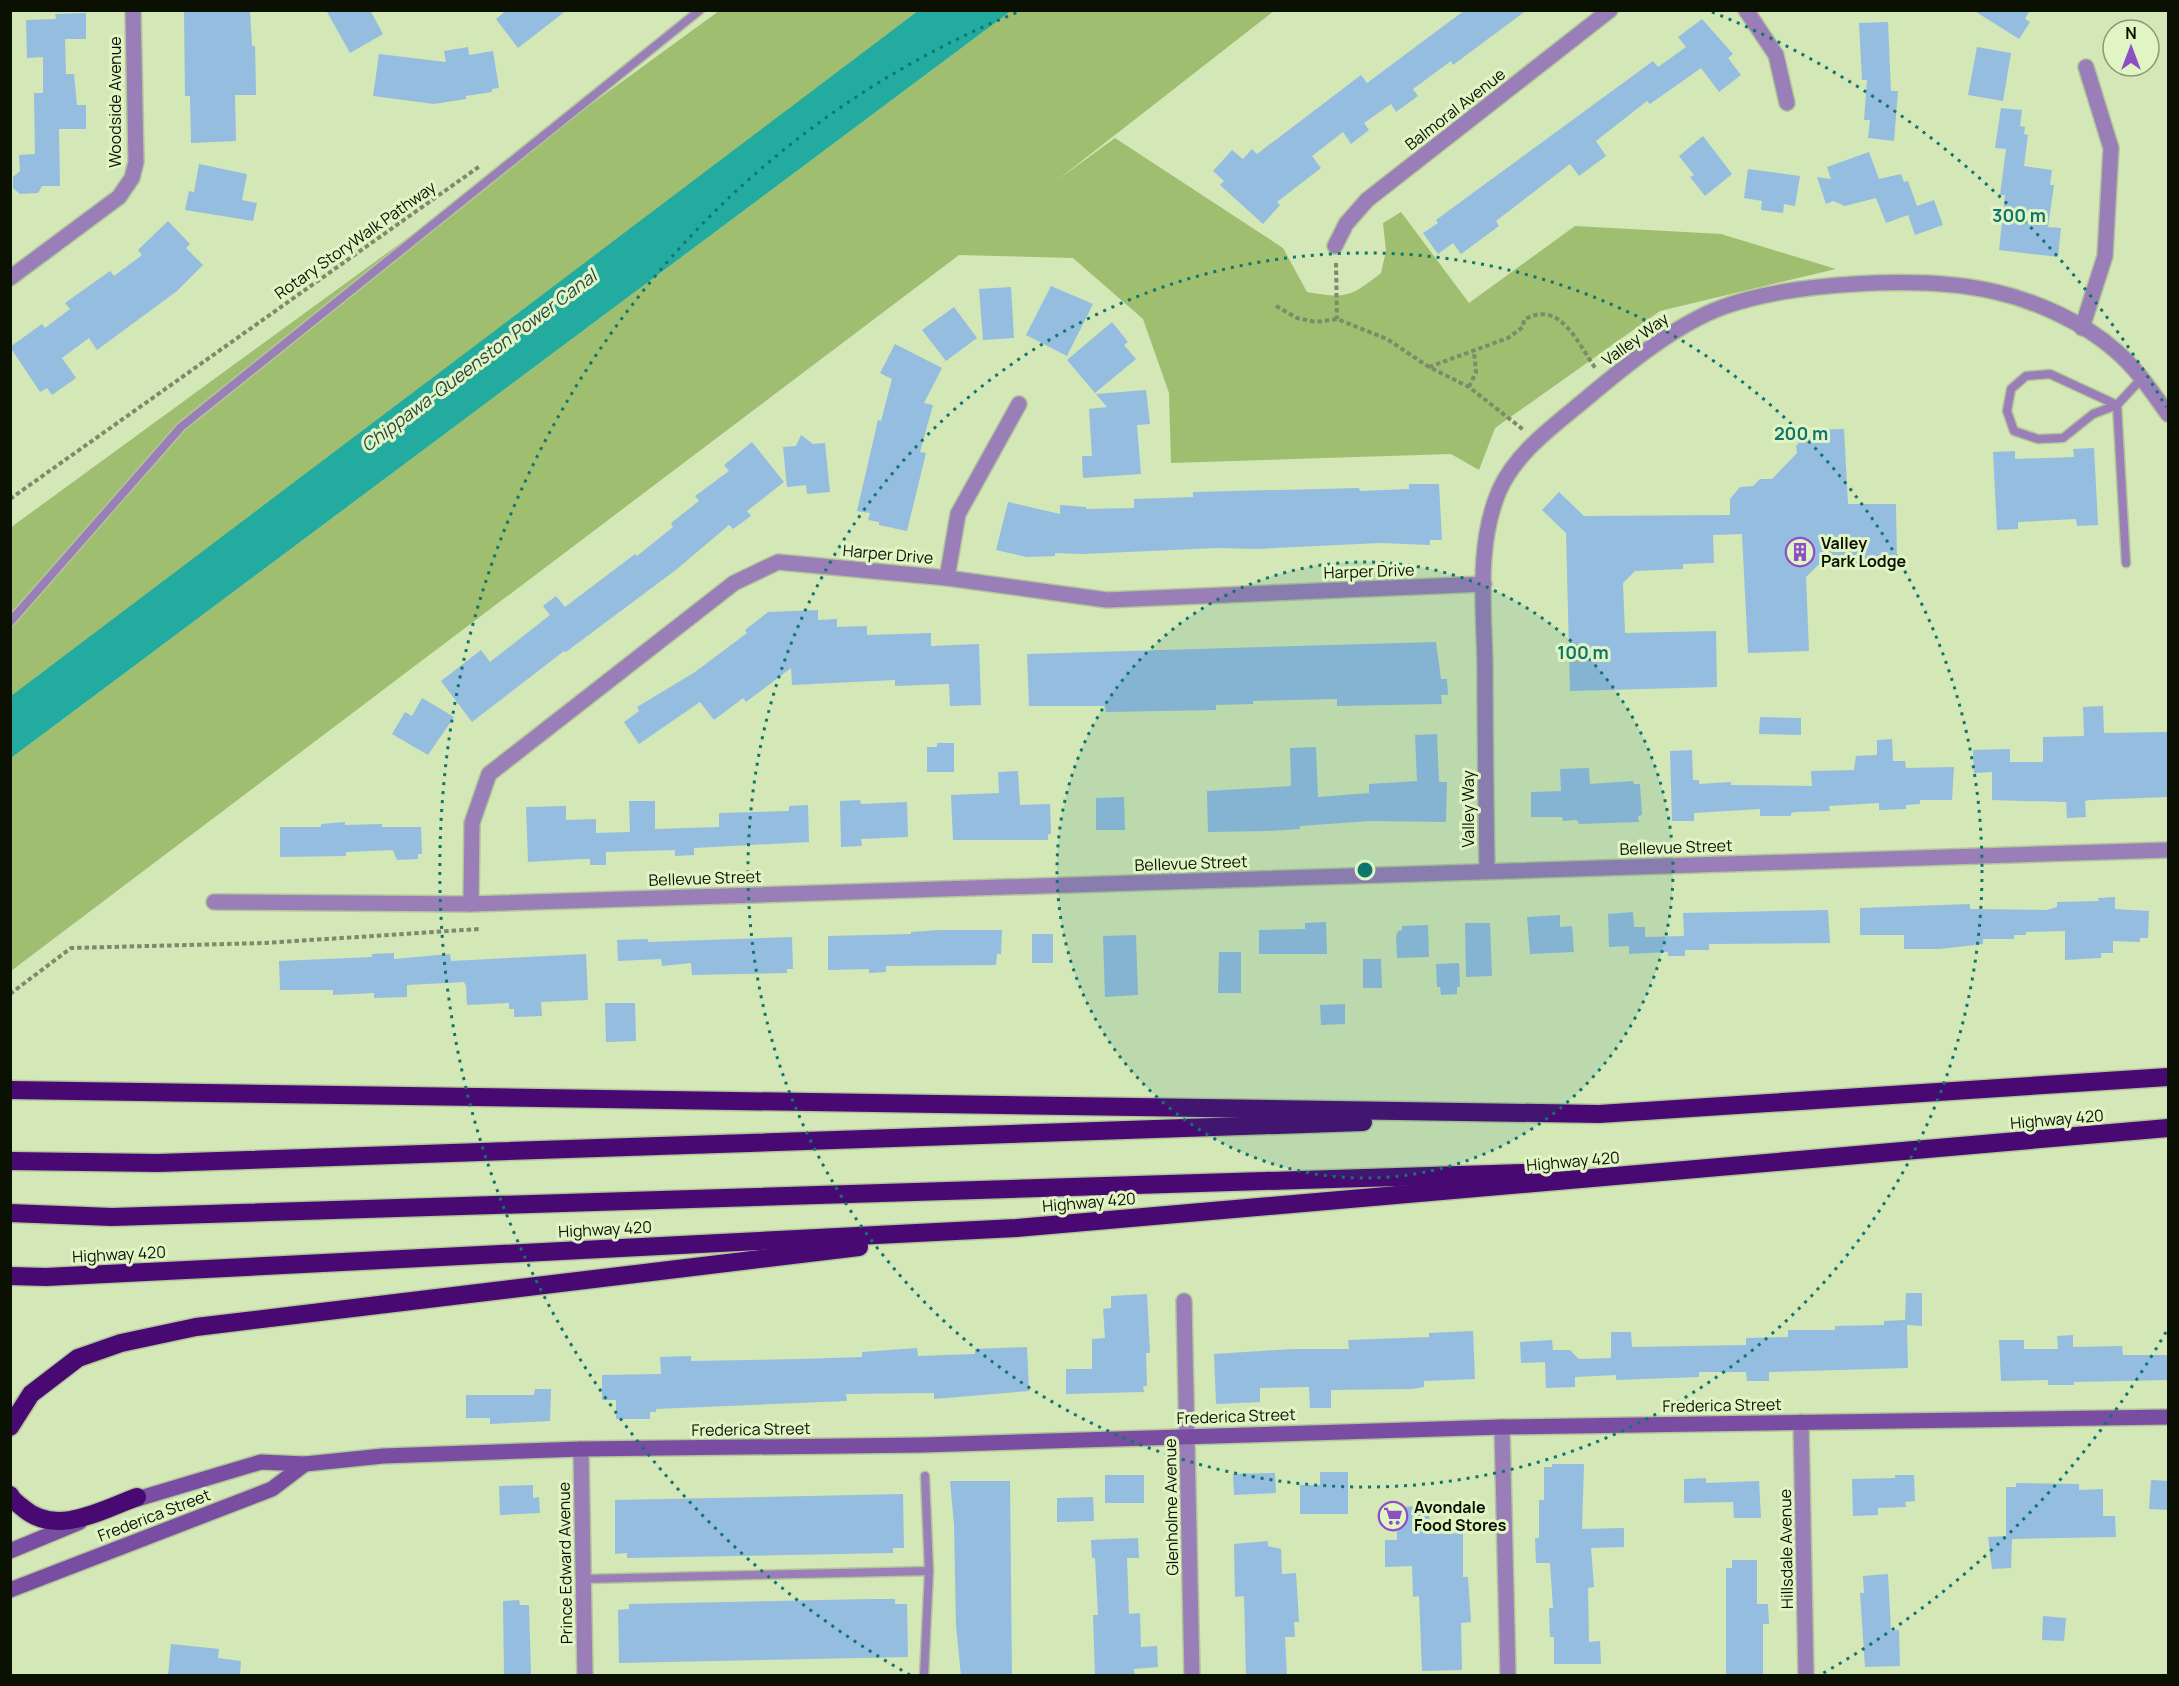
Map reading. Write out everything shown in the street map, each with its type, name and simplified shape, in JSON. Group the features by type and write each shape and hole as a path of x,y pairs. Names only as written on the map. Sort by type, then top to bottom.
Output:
{"highway":[{"name":"Highway 420","path":"10,1090 1599,1114 2169,1077"},
{"path":"10,1161 158,1163 1599,1114"},
{"name":"Highway 420","path":"10,1276 46,1277 1016,1228 2169,1128"},
{"path":"10,1213 112,1217 1730,1167"},
{"path":"10,1427 31,1394 78,1358 121,1343 196,1327 1016,1228"},
{"path":"10,1495 40,1521 56,1522 77,1519 137,1497"}],"street":[{"name":"Woodside Avenue","path":"10,278 119,197 132,178 136,162 133,10"},
{"name":"Balmoral Avenue","path":"1335,246 1346,224 1366,200 1610,10"},
{"path":"1746,10 1776,55 1787,103"},
{"path":"2082,328 2105,256 2111,148 2086,67"},
{"name":"Valley Way","path":"1487,871 1485,551 1499,492 1512,468 1537,441 1606,382 1688,323 1722,307 1761,296 1828,286 1960,286 1997,292 2039,306 2082,328 2115,350 2142,378 2169,414"},
{"path":"947,578 958,514 1019,404"},
{"name":"Harper Drive","path":"471,904 472,824 489,774 734,583 778,562 947,578 1107,600 1484,584"},
{"name":"Bellevue Street","path":"214,902 471,904 2169,850"},
{"name":"Glenholme Avenue","path":"1184,1301 1192,1676"},
{"name":"Frederica Street","path":"10,1551 137,1497 261,1462 305,1464 384,1456 581,1449 924,1445 1187,1435 1502,1427 2169,1417"},
{"name":"Hillsdale Avenue","path":"1801,1422 1806,1676"},
{"path":"1502,1427 1508,1676"},
{"name":"Prince Edward Avenue","path":"581,1449 585,1676"},
{"name":"Frederica Street","path":"10,1590 272,1489 305,1464"}],"lane":[{"path":"10,622 181,427 700,10"},
{"path":"2118,405 2050,374 2026,376 2011,389 2007,411 2013,431 2038,439 2063,438 2093,414 2118,405 2142,378"},
{"path":"2118,405 2126,563"},
{"path":"924,1676 929,1571 925,1476"},
{"path":"584,1579 929,1571"}],"path":[{"name":"Rotary StoryWalk Pathway","path":"10,500 482,164"},
{"path":"1335,246 1337,319"},
{"path":"1276,306 1285,314 1316,322 1337,319 1387,339 1429,367 1470,387 1537,441"},
{"path":"1429,367 1474,352 1518,332 1523,327 1524,320 1533,314 1546,312 1558,317 1606,382"},
{"path":"1470,387 1476,372 1474,352"},
{"path":"10,993 71,948 265,943 480,929"}],"green space":[{"path":"719,11 920,11 11,697 10,528"},
{"path":"1011,11 1274,11 1056,181 1115,138 1283,248 1307,292 1347,294 1362,287 1381,273 1386,251 1383,223 1401,212 1469,303 1575,226 1721,234 1836,269 1660,311 1495,428 1479,470 1451,454 1171,463 1169,393 1143,319 1073,258 959,255 11,971 11,758"}],"water":[{"name":"Chippawa-Queenston Power Canal","path":"918,11 1011,11 11,758 11,696"}],"building":[{"path":"184,10 250,10 252,46 255,46 256,95 235,95 236,141 191,143 190,96 185,96"},
{"path":"326,10 370,10 383,34 350,53"},
{"path":"507,10 567,10 518,48 496,19"},
{"path":"1465,10 1527,10 1453,65 1451,61 1413,89 1418,96 1396,112 1391,104 1364,123 1369,130 1351,144 1343,132 1312,156 1321,168 1277,202 1280,205 1263,224 1220,185 1224,181 1213,171 1232,150 1243,159 1252,149 1257,154 1361,75 1367,83"},
{"path":"1973,10 2030,10 2025,19 2030,22 2019,39"},
{"path":"86,13 86,39 65,39 66,74 74,74 77,105 86,105 86,129 59,129 60,186 42,186 38,193 20,194 13,188 13,177 20,171 19,155 35,154 34,93 43,93 43,57 27,58 26,20 56,19 55,14"},
{"path":"1702,19 1733,54 1728,58 1741,75 1719,92 1701,68 1650,104 1647,101 1596,141 1606,156 1579,176 1570,164 1496,221 1499,226 1461,254 1453,243 1438,254 1423,233 1438,223 1436,220 1653,61 1658,67 1686,47 1678,37"},
{"path":"1888,22 1891,91 1898,91 1894,141 1868,138 1870,120 1864,120 1867,80 1862,80 1859,23"},
{"path":"468,47 469,55 493,51 499,88 492,89 492,92 466,96 466,99 434,104 373,96 379,54 446,62 444,51"},
{"path":"1977,47 2011,53 2003,101 1968,95"},
{"path":"2001,108 2022,110 2020,126 2025,127 2024,134 2028,135 2024,166 2052,170 2050,185 2054,185 2048,227 2061,228 2058,257 1999,250 2005,195 2000,195 2006,149 1995,148"},
{"path":"1703,136 1732,174 1705,196 1690,177 1694,175 1679,156"},
{"path":"1869,152 1879,179 1901,174 1904,182 1908,181 1917,206 1934,200 1943,225 1915,235 1908,215 1886,223 1876,198 1845,206 1833,201 1826,204 1817,177 1831,179 1827,167"},
{"path":"199,164 247,174 242,200 257,203 253,221 185,210 189,191 194,192"},
{"path":"1748,169 1800,176 1795,206 1784,204 1783,213 1761,210 1762,201 1744,198"},
{"path":"168,221 190,244 186,248 203,265 177,291 97,350 89,338 62,358 76,378 52,395 47,388 40,392 10,347 42,324 45,328 70,309 65,303 110,271 114,276 142,255 138,250"},
{"path":"1051,286 1093,304 1067,356 1026,335"},
{"path":"1011,287 1014,338 983,340 979,289"},
{"path":"954,307 977,338 946,361 922,330"},
{"path":"1112,322 1128,342 1124,345 1136,359 1095,393 1067,360"},
{"path":"895,344 942,368 924,403 933,405 920,452 926,453 907,531 879,525 879,522 868,520 870,513 857,511 878,420 881,421 892,379 880,373"},
{"path":"1146,390 1150,424 1137,425 1141,474 1083,478 1082,456 1092,456 1089,409 1107,407 1096,394"},
{"name":"Valley Park Lodge","path":"1844,429 1848,504 1896,504 1897,563 1818,565 1806,577 1809,651 1748,653 1742,534 1713,535 1714,563 1683,564 1683,569 1635,571 1623,583 1625,633 1716,631 1717,687 1570,691 1566,533 1542,510 1559,492 1584,516 1730,515 1730,499 1740,487 1753,486 1760,479 1772,479 1797,453 1796,446 1811,430"},
{"path":"801,435 813,444 825,443 830,492 807,494 806,485 787,487 783,447 796,446"},
{"path":"752,442 784,482 747,511 751,516 733,529 729,525 677,569 566,652 564,651 472,722 441,681 481,650 490,662 550,615 543,606 556,596 565,607 635,554 637,556 673,527 671,523 699,501 695,496 729,471 724,465"},
{"path":"2094,448 2098,525 2077,526 2076,519 2018,522 2018,529 1997,530 1993,452 2015,451 2015,459 2074,457 2073,449"},
{"path":"1409,484 1439,484 1442,540 1430,540 1430,545 1380,543 1255,549 1055,553 1055,556 1027,557 996,550 1008,502 1060,514 1060,505 1086,507 1086,509 1134,508 1134,499 1193,497 1193,492 1359,488 1360,491 1409,489"},
{"path":"818,610 818,620 837,619 837,627 867,626 867,635 931,633 931,646 979,644 981,705 950,706 949,684 895,686 895,680 792,685 791,668 746,702 743,698 714,720 700,702 639,744 624,722 639,711 637,707 695,672 747,633 745,630 768,612"},
{"path":"1436,642 1441,679 1447,679 1448,695 1441,695 1442,704 1337,706 1337,699 1253,701 1253,704 1216,705 1216,710 1106,712 1105,706 1029,706 1027,654"},
{"path":"422,698 454,717 428,755 392,734 405,712 412,716"},
{"path":"2103,706 2104,733 2169,732 2169,797 2085,801 2086,817 2067,818 2066,802 1992,800 1992,772 1974,773 1973,750 2010,749 2010,762 2043,762 2043,737 2084,736 2083,707"},
{"path":"1760,717 1801,718 1801,735 1759,734"},
{"path":"1437,734 1439,782 1447,782 1446,822 1370,821 1300,826 1300,829 1208,832 1207,791 1291,786 1290,748 1316,747 1318,797 1369,793 1369,784 1417,781 1415,735"},
{"path":"1892,739 1893,761 1905,761 1906,768 1954,767 1952,800 1920,800 1920,804 1906,805 1906,809 1879,810 1879,803 1829,806 1830,811 1796,812 1791,813 1791,816 1760,816 1760,809 1694,813 1694,821 1672,821 1670,751 1692,750 1693,780 1699,780 1699,784 1731,782 1731,785 1812,786 1811,771 1854,770 1856,756 1877,755 1877,740"},
{"path":"937,743 954,743 954,772 927,772 927,747 937,747"},
{"path":"1589,768 1590,784 1633,781 1634,784 1640,784 1642,815 1638,816 1639,822 1579,824 1577,820 1563,821 1562,817 1531,817 1531,792 1561,791 1560,769"},
{"path":"1018,771 1020,805 1050,804 1051,834 1048,834 1048,840 953,840 951,795 999,793 998,772"},
{"path":"1124,797 1125,830 1096,830 1096,798"},
{"path":"860,800 861,804 907,802 908,837 861,839 862,846 841,847 840,801"},
{"path":"629,801 655,801 655,829 719,827 719,813 789,811 789,806 808,805 809,842 694,848 694,855 675,856 675,850 606,852 606,865 590,865 590,859 528,862 526,807 566,806 566,820 596,819 596,833 630,832"},
{"path":"345,822 345,825 382,824 382,827 421,827 422,854 418,854 418,859 397,860 393,850 346,852 346,856 280,857 280,827 321,827 321,824"},
{"path":"2115,897 2115,909 2149,911 2148,938 2140,938 2140,942 2113,941 2113,953 2101,953 2101,958 2065,960 2065,931 2026,932 2026,935 2014,935 2014,939 1983,939 1983,944 1940,949 1904,949 1904,935 1860,935 1860,908 1970,904 1970,909 2046,910 2057,907 2057,902 2099,901 2098,898"},
{"path":"1828,910 1830,943 1709,944 1709,950 1685,950 1685,956 1668,956 1668,952 1629,954 1629,946 1609,947 1608,914 1633,912 1634,927 1645,927 1645,937 1684,936 1683,913"},
{"path":"1560,915 1560,927 1572,926 1574,952 1530,954 1527,917"},
{"path":"1326,922 1327,954 1259,954 1259,930 1305,929 1305,923"},
{"path":"1465,923 1490,923 1492,976 1466,977"},
{"path":"1428,925 1429,957 1397,958 1396,936 1398,931 1402,930 1402,926"},
{"path":"1002,930 1001,954 997,954 996,965 886,966 886,972 869,973 869,969 828,970 828,936 911,934 911,932"},
{"path":"1032,934 1053,934 1053,963 1032,963"},
{"path":"1136,935 1138,995 1105,997 1103,936"},
{"path":"792,937 793,969 787,969 787,973 692,975 691,963 662,966 661,959 618,961 617,940 648,939 648,942"},
{"path":"1219,952 1241,952 1241,993 1218,993"},
{"path":"394,953 394,959 450,954 451,961 586,954 588,1000 541,1002 542,1016 514,1017 514,1009 509,1009 509,1003 467,1005 464,982 407,985 407,997 374,998 374,993 333,995 333,990 280,990 279,961 372,957 372,954"},
{"path":"1363,959 1381,959 1382,988 1363,988"},
{"path":"1459,963 1460,987 1457,987 1457,994 1441,995 1440,987 1437,987 1436,964"},
{"path":"605,1003 635,1003 636,1041 606,1042"},
{"path":"1345,1004 1345,1024 1321,1025 1320,1005"},
{"path":"1906,1293 1922,1293 1922,1326 1907,1325 1908,1368 1769,1372 1769,1381 1747,1381 1746,1372 1699,1372 1699,1377 1616,1380 1616,1375 1575,1377 1575,1387 1546,1388 1545,1362 1521,1363 1520,1342 1552,1340 1553,1350 1570,1350 1579,1359 1611,1358 1611,1332 1631,1332 1632,1347 1746,1345 1746,1338 1788,1337 1788,1330 1835,1330 1835,1326 1884,1325 1884,1321 1905,1320"},
{"path":"1147,1294 1150,1353 1146,1353 1147,1386 1143,1386 1144,1392 1066,1394 1066,1369 1092,1369 1092,1339 1105,1338 1103,1309 1111,1308 1111,1296"},
{"path":"1473,1331 1475,1379 1424,1381 1424,1387 1412,1389 1331,1390 1331,1408 1310,1408 1309,1387 1260,1388 1260,1402 1216,1404 1214,1354 1293,1349 1349,1349 1348,1340 1429,1337 1429,1333"},
{"path":"2073,1335 2073,1347 2122,1346 2123,1355 2169,1355 2169,1380 2074,1382 2074,1385 2048,1385 2048,1380 2001,1381 1999,1340 2024,1340 2024,1349 2058,1349 2057,1336"},
{"path":"1027,1347 1029,1391 934,1399 934,1393 846,1394 847,1401 656,1409 656,1412 650,1412 650,1419 616,1419 616,1400 602,1400 602,1375 661,1374 660,1357 691,1356 691,1361 862,1357 862,1352 917,1348 918,1356 975,1354 975,1349"},
{"path":"535,1389 551,1389 550,1421 490,1424 490,1418 466,1418 466,1395 534,1395"},
{"path":"1552,1464 1584,1464 1582,1529 1624,1528 1624,1547 1591,1548 1594,1587 1588,1588 1589,1642 1600,1641 1601,1664 1554,1664 1554,1637 1550,1637 1549,1608 1553,1608 1550,1563 1536,1563 1535,1538 1539,1538 1539,1500 1544,1500 1544,1467 1552,1467"},
{"path":"1320,1472 1348,1472 1348,1514 1300,1514 1300,1485 1320,1485"},
{"path":"1275,1473 1276,1493 1234,1495 1233,1474"},
{"path":"1105,1475 1144,1475 1144,1503 1105,1503"},
{"path":"1895,1475 1914,1475 1915,1501 1905,1502 1906,1507 1878,1508 1878,1515 1853,1516 1852,1479 1895,1478"},
{"path":"1706,1478 1706,1483 1759,1481 1761,1518 1734,1518 1733,1502 1684,1503 1684,1479"},
{"path":"2151,1480 2169,1481 2169,1510 2149,1509"},
{"path":"950,1481 1010,1481 1012,1676 961,1676 956,1625 954,1524"},
{"path":"2016,1483 2079,1484 2079,1490 2103,1489 2103,1516 2115,1516 2116,1537 2012,1539 2011,1568 1992,1569 1988,1537 2006,1536 2006,1487 2016,1487"},
{"path":"533,1485 533,1498 539,1497 540,1513 500,1515 499,1486"},
{"path":"903,1494 904,1548 893,1548 893,1553 627,1558 627,1553 615,1554 615,1500"},
{"path":"1093,1497 1094,1521 1057,1522 1057,1498"},
{"path":"1429,1506 1430,1534 1463,1533 1463,1577 1468,1577 1471,1622 1461,1623 1462,1670 1422,1671 1419,1596 1413,1597 1412,1566 1385,1567 1385,1540 1397,1540 1396,1507"},
{"path":"1138,1538 1139,1558 1127,1558 1129,1614 1140,1613 1141,1647 1157,1646 1158,1667 1134,1669 1135,1676 1095,1676 1093,1615 1098,1615 1095,1558 1092,1558 1091,1540"},
{"path":"1268,1541 1268,1546 1281,1549 1282,1574 1296,1573 1299,1622 1294,1622 1295,1637 1285,1637 1287,1676 1246,1676 1244,1596 1235,1597 1234,1544"},
{"path":"1732,1560 1757,1560 1757,1604 1768,1604 1769,1624 1763,1624 1763,1676 1726,1676 1726,1568 1732,1568"},
{"path":"1888,1574 1891,1631 1899,1630 1900,1666 1865,1667 1860,1593 1864,1593 1863,1576"},
{"path":"895,1599 895,1604 907,1604 908,1657 619,1663 618,1610 629,1609 629,1604"},
{"path":"519,1600 520,1605 529,1605 531,1676 504,1676 503,1601"},
{"path":"2043,1616 2066,1618 2064,1641 2042,1640"},
{"path":"171,1644 219,1649 218,1658 241,1661 240,1676 168,1676"}],"place":[{"name":"Valley Park Lodge","path":"1800,552"},
{"name":"Avondale Food Stores","path":"1393,1516"}]}
